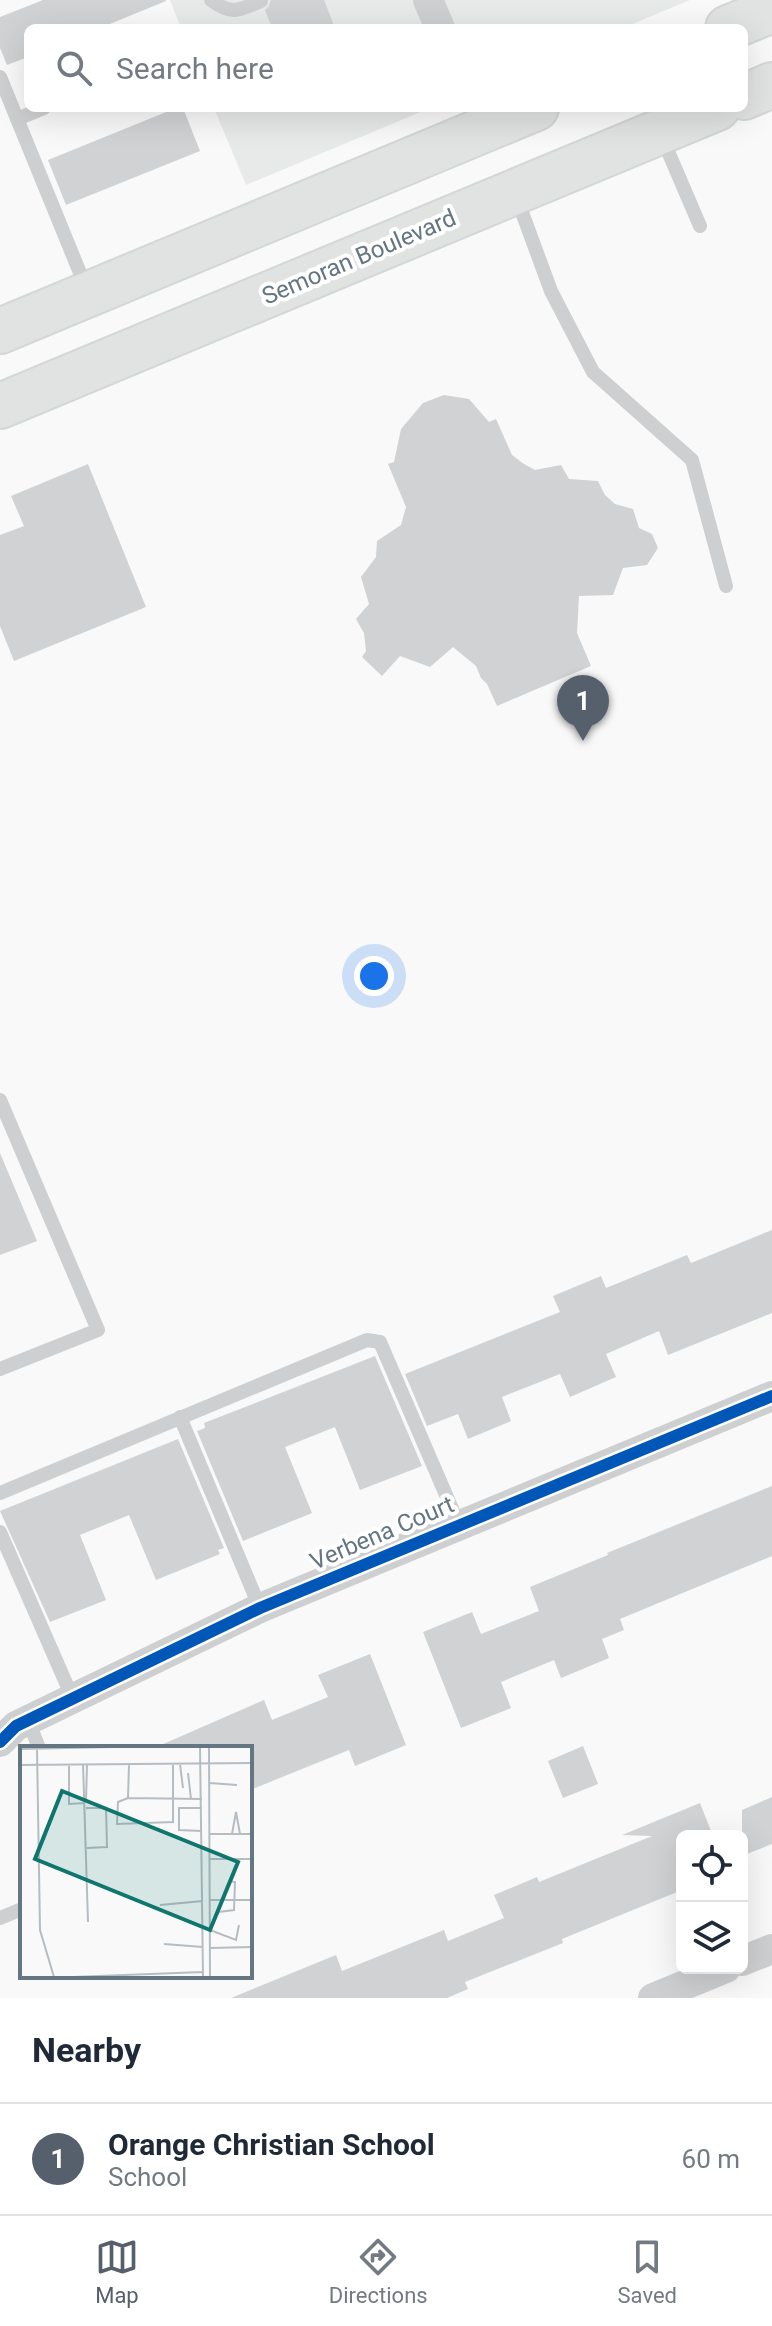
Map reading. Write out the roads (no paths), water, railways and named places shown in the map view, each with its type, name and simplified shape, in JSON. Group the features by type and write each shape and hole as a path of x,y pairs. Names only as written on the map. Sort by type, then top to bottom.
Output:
{"main road":[{"path":"738,24 772,10"},
{"path":"748,95 772,85"},
{"path":"0,331 477,119 515,112"},
{"name":"Semoran Boulevard","path":"0,406 708,112"}],"street":[{"path":"428,0 438,24"},
{"name":"Verbena Court","path":"17,1733 73,1699 260,1608 772,1396"},
{"path":"653,1998 728,1975 772,1949"}],"lane":[{"path":"217,4 235,11 261,1"},
{"path":"0,77 88,294"},
{"path":"17,119 34,112"},
{"path":"660,132 700,226"},
{"path":"514,192 551,291 593,372 692,460 726,586"},
{"path":"0,1100 98,1330 0,1369"},
{"path":"0,1493 367,1340 380,1342 459,1525"},
{"path":"180,1417 260,1608"},
{"path":"0,1532 73,1699"},
{"path":"0,1918 20,1910"}],"place":[{"name":"Orange Christian School","path":"583,741"}]}
